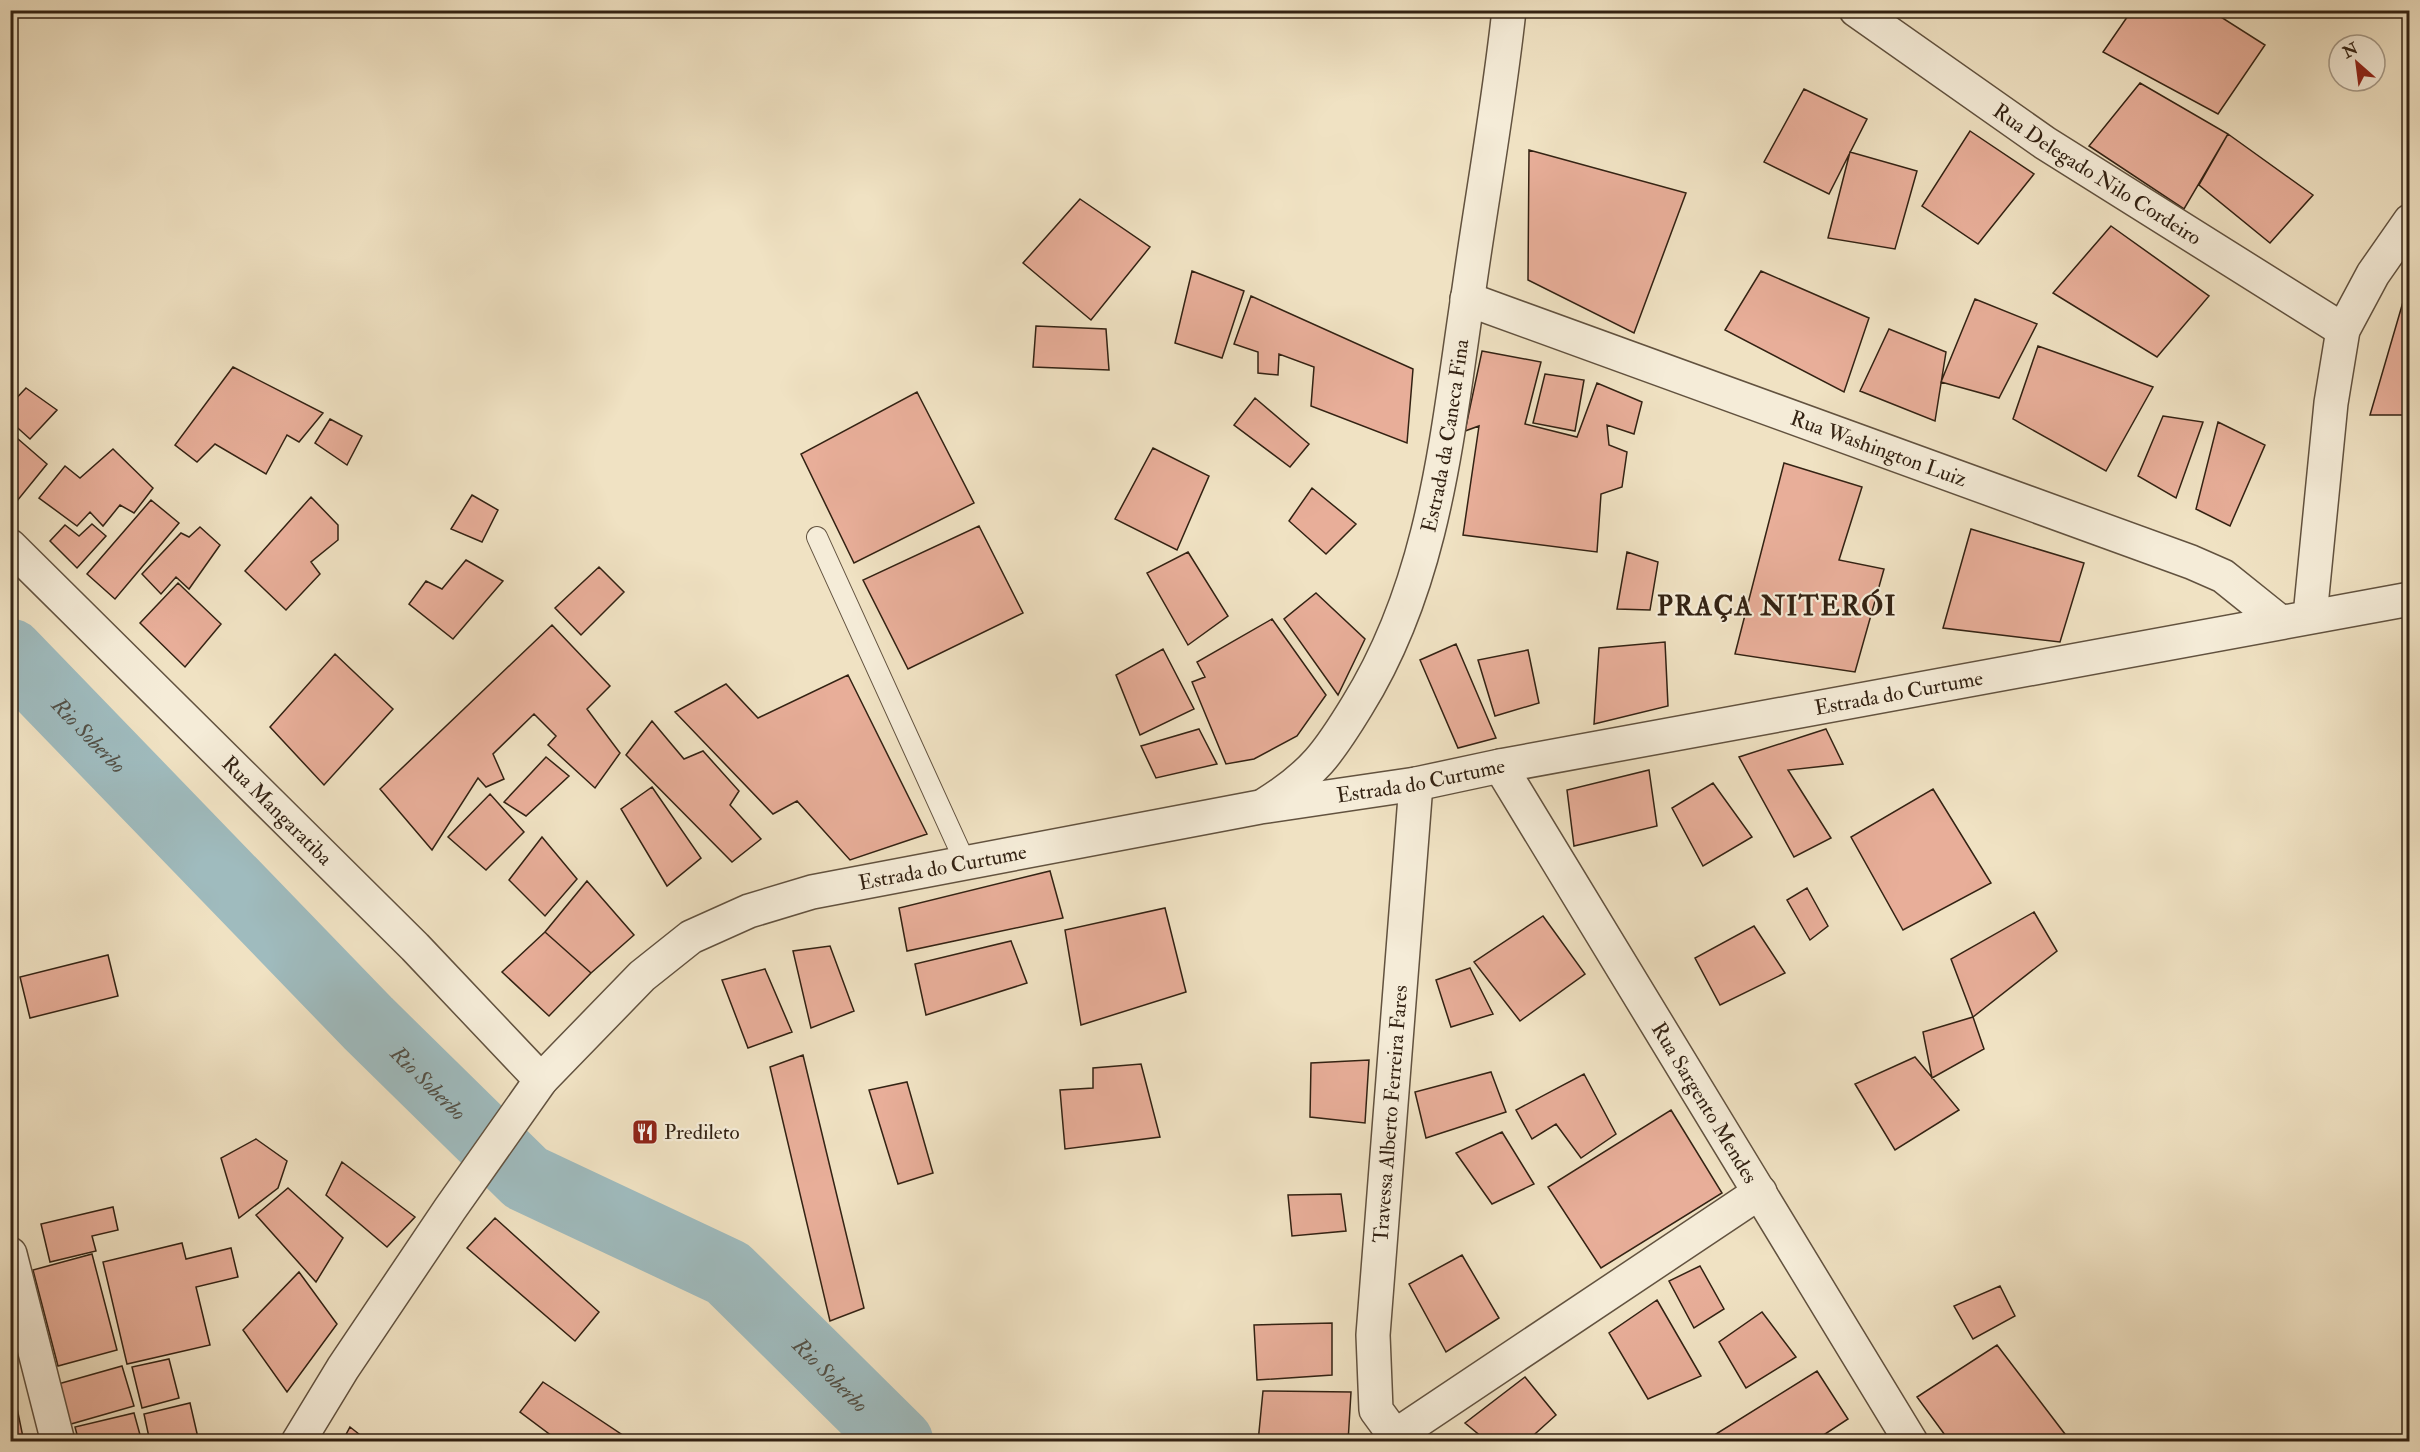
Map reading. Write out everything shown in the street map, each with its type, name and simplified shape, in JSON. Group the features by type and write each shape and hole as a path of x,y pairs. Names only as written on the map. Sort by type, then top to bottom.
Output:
{"street":[{"name":"Estrada da Caneca Fina","path":"1260,807 1287,791 1323,760 1378,672 1412,591 1429,534 1448,440 1509,10"},
{"name":"Rua Delegado Nilo Cordeiro","path":"1856,10 2045,142 2343,330"},
{"path":"2295,619 2343,330 2373,274 2409,221"},
{"name":"Rua Washington Luiz","path":"1467,299 2191,562 2223,576 2295,619"},
{"name":"Rua Mangaratiba","path":"10,546 415,947 541,1080"},
{"name":"Estrada do Curtume","path":"298,1442 343,1368 450,1209 541,1080 642,976 691,938 749,911 812,892 1260,807 1350,796 1500,766 2409,599"},
{"path":"1323,760 1327,778 1333,787 1350,796"},
{"name":"Rua Sargento Mendes","path":"1500,766 1911,1442"},
{"name":"Travessa Alberto Ferreira Fares","path":"1399,1438 1376,1410 1373,1335 1416,784"},
{"path":"1399,1438 1760,1192"},
{"path":"10,1254 58,1442"}],"lane":[{"path":"817,537 966,864"}],"building":[{"path":"2132,10 2210,10 2265,45 2218,114 2103,52"},
{"path":"2390,10 2410,10 2410,23"},
{"path":"2140,83 2228,134 2184,209 2089,146"},
{"path":"1804,89 1867,119 1829,194 1764,162"},
{"path":"1970,131 2034,174 1978,244 1922,206"},
{"path":"2228,134 2313,195 2270,243 2199,185"},
{"path":"1529,150 1686,193 1634,333 1528,280"},
{"path":"1850,152 1917,171 1895,249 1828,238"},
{"path":"1080,199 1150,247 1091,320 1023,263"},
{"path":"2111,226 2209,296 2157,357 2053,293"},
{"path":"1192,271 1244,291 1222,358 1175,343"},
{"path":"1761,271 1869,318 1844,392 1725,330"},
{"path":"2410,278 2410,415 2370,415"},
{"path":"1251,296 1413,369 1407,443 1311,406 1314,367 1279,354 1278,375 1258,373 1258,352 1234,344"},
{"path":"1975,299 2037,324 1999,398 1941,382"},
{"path":"1036,326 1106,329 1109,370 1033,367"},
{"path":"1889,329 1946,352 1935,421 1860,391"},
{"path":"2038,346 2153,387 2106,471 2013,419"},
{"path":"1482,351 1541,362 1525,424 1577,437 1597,383 1642,402 1634,434 1607,425 1609,445 1627,452 1622,487 1601,494 1597,552 1463,535 1479,426 1465,431"},
{"path":"233,367 323,413 299,442 287,435 266,474 215,444 197,462 175,445"},
{"path":"1545,374 1584,380 1575,431 1533,423"},
{"path":"26,388 57,410 30,439 10,421 10,405"},
{"path":"917,392 974,503 854,563 801,454"},
{"path":"1255,398 1309,444 1290,467 1234,425"},
{"path":"2163,416 2203,422 2176,498 2138,476"},
{"path":"330,419 362,436 347,465 315,443"},
{"path":"2218,422 2265,445 2230,526 2196,509"},
{"path":"10,432 47,464 17,501 10,495"},
{"path":"1153,448 1209,476 1177,550 1115,519"},
{"path":"113,449 153,488 134,513 120,505 103,526 90,512 77,526 39,498 65,466 80,478"},
{"path":"1784,463 1862,487 1839,560 1884,569 1855,672 1735,654"},
{"path":"1312,488 1356,524 1326,554 1289,521"},
{"path":"472,495 498,510 482,542 451,529"},
{"path":"311,497 338,525 338,540 311,562 320,574 286,610 245,571"},
{"path":"151,500 179,523 115,599 87,574"},
{"path":"92,524 106,536 77,568 50,541 65,525 79,536"},
{"path":"979,526 1023,613 908,669 863,580"},
{"path":"200,527 220,545 189,589 176,577 161,594 142,574 181,533 189,537"},
{"path":"1971,529 2084,563 2060,642 1943,628"},
{"path":"1188,552 1228,616 1188,645 1147,573"},
{"path":"1627,552 1658,562 1650,610 1617,609"},
{"path":"466,560 503,581 453,639 409,604 426,581 442,589"},
{"path":"599,567 624,592 581,635 555,608"},
{"path":"178,583 221,624 185,667 140,623"},
{"path":"1316,593 1365,639 1338,695 1284,619"},
{"path":"1272,619 1326,695 1297,736 1254,759 1226,764 1192,682 1205,677 1197,662"},
{"path":"552,625 610,686 587,709 620,753 595,788 548,745 556,736 534,714 493,754 504,779 486,787 478,778 432,850 380,789"},
{"path":"1665,642 1668,706 1594,724 1599,648"},
{"path":"1456,644 1496,738 1458,748 1420,660"},
{"path":"1163,649 1194,709 1140,735 1116,675"},
{"path":"1528,650 1539,703 1495,716 1478,660"},
{"path":"335,654 393,709 324,785 270,727"},
{"path":"848,675 927,834 850,860 797,801 773,814 675,712 726,684 758,718"},
{"path":"652,721 684,759 703,751 739,791 730,805 761,839 732,862 626,755"},
{"path":"1199,729 1217,764 1156,778 1141,746"},
{"path":"1826,729 1843,764 1788,770 1831,838 1794,857 1739,757"},
{"path":"546,757 569,776 526,816 504,802"},
{"path":"1649,770 1657,826 1574,846 1567,790"},
{"path":"1713,783 1752,837 1703,866 1672,808"},
{"path":"652,787 701,858 667,886 621,809"},
{"path":"1933,789 1991,883 1903,930 1851,837"},
{"path":"490,794 524,832 486,870 448,837"},
{"path":"542,837 577,879 545,916 509,880"},
{"path":"1050,871 1063,918 907,951 899,908"},
{"path":"587,881 634,935 591,973 545,932"},
{"path":"1807,888 1828,926 1810,940 1787,900"},
{"path":"1165,908 1186,992 1081,1025 1065,930"},
{"path":"2034,912 2057,951 1973,1017 1951,959"},
{"path":"1543,916 1585,974 1520,1021 1474,962"},
{"path":"1754,926 1785,973 1720,1005 1695,958"},
{"path":"545,932 591,973 549,1016 502,972"},
{"path":"1011,941 1027,983 926,1015 915,964"},
{"path":"830,946 854,1011 811,1028 793,951"},
{"path":"108,955 118,996 30,1018 20,977"},
{"path":"1470,968 1493,1014 1451,1027 1436,980"},
{"path":"765,969 792,1032 748,1048 722,980"},
{"path":"1973,1017 1984,1049 1932,1078 1923,1032"},
{"path":"803,1055 864,1308 830,1321 770,1067"},
{"path":"1915,1057 1959,1110 1895,1150 1855,1084"},
{"path":"1369,1060 1365,1123 1310,1117 1311,1063"},
{"path":"1141,1064 1160,1137 1065,1149 1060,1090 1093,1088 1093,1068"},
{"path":"1491,1072 1506,1112 1426,1138 1415,1092"},
{"path":"1584,1074 1616,1134 1581,1158 1556,1124 1532,1139 1516,1110"},
{"path":"907,1082 933,1173 898,1184 869,1090"},
{"path":"1671,1110 1722,1193 1601,1268 1548,1187"},
{"path":"1502,1132 1534,1184 1492,1204 1456,1153"},
{"path":"256,1139 287,1161 278,1188 239,1218 221,1158"},
{"path":"342,1162 415,1217 387,1247 326,1195"},
{"path":"288,1188 343,1238 316,1282 256,1215"},
{"path":"1341,1194 1346,1231 1292,1236 1288,1195"},
{"path":"113,1207 118,1230 92,1236 96,1251 50,1262 41,1224"},
{"path":"495,1218 599,1312 575,1341 467,1248"},
{"path":"182,1243 186,1259 231,1248 238,1277 196,1287 210,1345 127,1364 103,1262"},
{"path":"92,1254 117,1350 58,1366 33,1270"},
{"path":"1462,1255 1499,1318 1446,1352 1409,1284"},
{"path":"1700,1266 1724,1309 1694,1328 1669,1281"},
{"path":"299,1272 337,1324 287,1392 243,1330"},
{"path":"2000,1286 2015,1316 1973,1339 1954,1306"},
{"path":"1657,1300 1701,1376 1648,1399 1609,1333"},
{"path":"1762,1312 1796,1357 1746,1388 1719,1342"},
{"path":"1332,1323 1332,1375 1257,1380 1254,1325"},
{"path":"1997,1345 2065,1434 2056,1442 1950,1442 1917,1397"},
{"path":"169,1359 179,1398 142,1408 132,1367"},
{"path":"122,1366 134,1406 64,1426 51,1386"},
{"path":"1817,1371 1848,1419 1813,1442 1721,1442 1716,1434"},
{"path":"10,1374 24,1442 10,1442"},
{"path":"1525,1377 1556,1415 1526,1442 1488,1442 1465,1423"},
{"path":"543,1382 627,1438 624,1442 560,1442 520,1412"},
{"path":"1263,1391 1351,1392 1348,1442 1258,1442"},
{"path":"190,1403 199,1442 150,1442 144,1414"},
{"path":"134,1413 142,1442 79,1442 75,1427"},
{"path":"350,1427 369,1442 342,1442"}],"waterway":[{"name":"Rio Soberbo","path":"10,653 368,1023 526,1178 728,1273 899,1442"}],"place":[{"name":"Predileto","path":"645,1132"}],"district":[{"name":"PRAÇA NITERÓI","path":"1777,606"}]}
